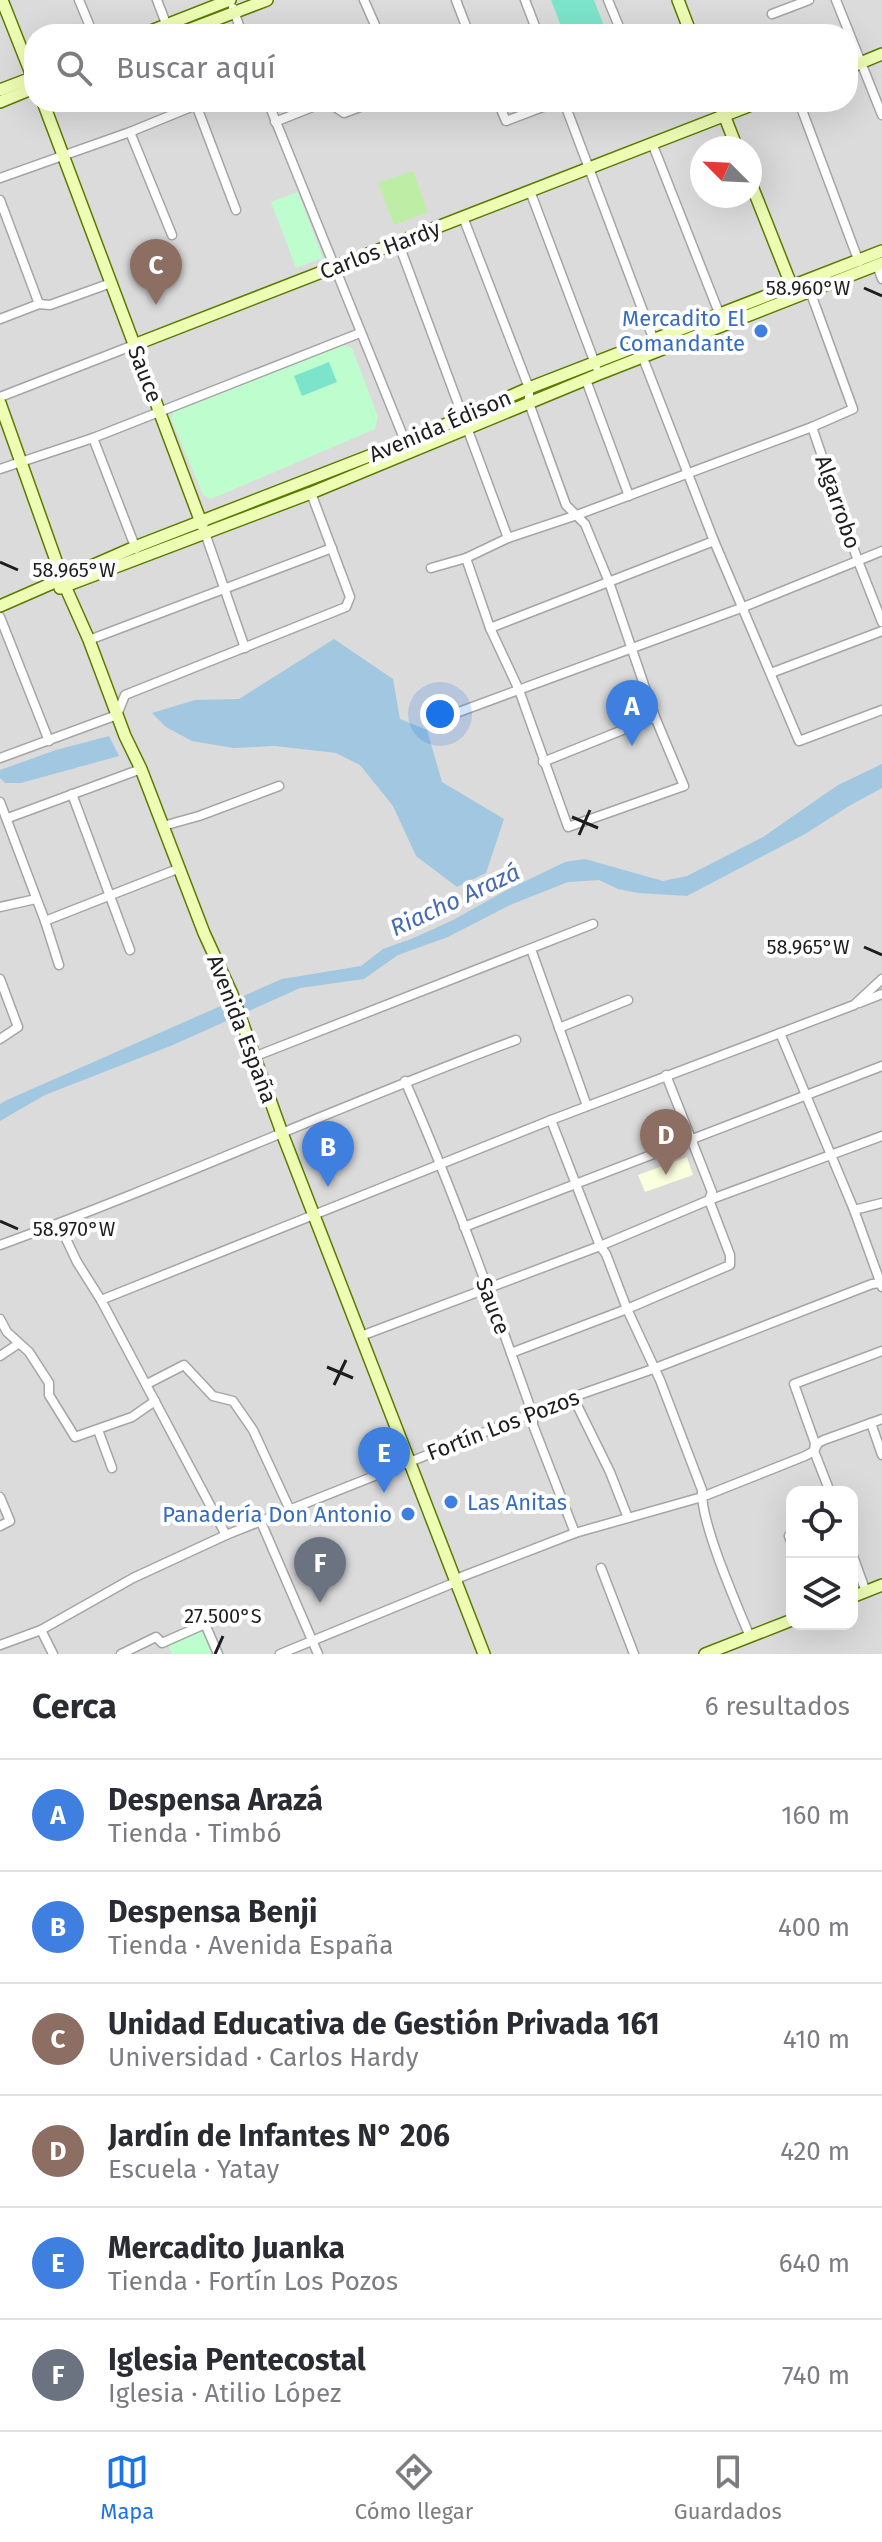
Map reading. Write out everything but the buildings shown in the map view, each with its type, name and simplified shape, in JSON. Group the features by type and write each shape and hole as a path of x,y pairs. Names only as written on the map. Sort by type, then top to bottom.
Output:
{"main road":[{"path":"180,24 230,0"},
{"path":"205,24 267,0"},
{"path":"678,0 687,24"},
{"path":"2,7 24,58"},
{"path":"858,64 882,54"},
{"path":"0,90 24,84"},
{"path":"0,102 24,87"},
{"name":"Sauce","path":"47,112 205,533"},
{"path":"723,112 732,136"},
{"name":"Carlos Hardy","path":"134,345 732,112"},
{"path":"761,208 794,292"},
{"name":"Avenida Édison","path":"794,292 810,291 882,251"},
{"name":"Avenida Édison","path":"464,422 529,403 586,380 597,368 654,339 721,320 860,265 879,264"},
{"name":"Avenida Édison","path":"137,552 205,533 311,493 464,422 529,388 643,358 721,320"},
{"name":"Avenida España","path":"0,403 64,582 209,945 242,1019 282,1133 484,1654"},
{"name":"Avenida Édison","path":"0,606 137,552 200,520 407,447"},
{"name":"Avenida Édison","path":"0,614 64,582"},
{"path":"858,1595 882,1585"},
{"path":"705,1654 786,1622"}],"street":[{"path":"79,0 89,24"},
{"path":"157,0 166,24"},
{"path":"230,0 238,24"},
{"path":"364,0 375,24"},
{"path":"456,0 465,24"},
{"path":"525,0 534,24"},
{"path":"608,0 618,24"},
{"path":"772,14 809,0"},
{"path":"836,0 846,24"},
{"path":"858,52 882,115"},
{"path":"0,178 177,112"},
{"path":"199,112 236,210"},
{"path":"272,112 407,447"},
{"path":"275,122 300,112"},
{"path":"502,112 506,121 530,112"},
{"path":"568,112 658,351"},
{"path":"803,112 860,265"},
{"path":"130,132 172,235"},
{"path":"652,143 721,320"},
{"path":"530,191 597,368"},
{"path":"0,200 39,304"},
{"path":"463,217 529,388 529,403 566,505 585,524 609,582 655,717 684,786 568,827 519,690 490,628 466,558"},
{"path":"398,242 508,538"},
{"path":"879,264 882,279"},
{"path":"0,319 111,283"},
{"path":"431,568 466,558 508,538 629,496 853,409 810,291"},
{"path":"0,469 93,438 360,333"},
{"name":"Carlos Hardy","path":"0,397 134,345"},
{"path":"643,358 741,608 799,741 882,710"},
{"path":"586,380 629,496"},
{"name":"Algarrobo","path":"812,427 882,622"},
{"path":"93,438 137,552"},
{"path":"0,758 117,715 125,695 346,607 350,597 311,493"},
{"name":"Sauce","path":"205,533 245,648"},
{"path":"490,628 714,541"},
{"path":"89,640 332,548"},
{"path":"456,713 741,608 882,551"},
{"path":"0,614 49,741"},
{"path":"771,673 882,631"},
{"path":"543,762 655,717"},
{"path":"8,818 141,769"},
{"path":"163,826 279,786"},
{"path":"72,794 130,950"},
{"path":"0,802 59,965"},
{"path":"45,921 180,868"},
{"path":"0,907 36,899"},
{"path":"256,1056 593,924"},
{"path":"531,949 587,1106"},
{"path":"0,979 18,1027 0,1039"},
{"path":"854,1005 882,979"},
{"path":"101,1300 551,1120 882,994"},
{"path":"559,1028 628,1000"},
{"path":"780,1033 882,1285"},
{"path":"0,1245 59,1224 405,1081 516,1040"},
{"path":"464,1227 882,1066"},
{"path":"511,1353 627,1309 730,1265 730,1255 709,1200 712,1192 666,1075"},
{"name":"Sauce","path":"405,1081 441,1164 533,1415 533,1425 575,1533"},
{"path":"551,1120 600,1246 660,1380 697,1476 712,1539 750,1637"},
{"path":"361,1336 882,1136"},
{"path":"854,1210 882,1203"},
{"path":"59,1224 226,1535"},
{"name":"Fortín Los Pozos","path":"0,1645 41,1630 133,1578 226,1535 573,1397 872,1284 882,1285"},
{"path":"0,1319 7,1332 29,1352 49,1383 49,1395 75,1437 132,1417 155,1401"},
{"path":"0,1356 18,1344"},
{"path":"828,1486 794,1384 882,1351"},
{"path":"147,1384 184,1365 213,1396 233,1401 253,1430 290,1510"},
{"path":"573,1397 610,1472 628,1518"},
{"path":"280,1654 456,1582 461,1577 575,1533 702,1497 814,1451 818,1443 824,1440 882,1419"},
{"path":"871,1423 882,1455"},
{"path":"98,1430 112,1468"},
{"path":"0,1497 10,1521 0,1526"},
{"path":"261,1522 318,1654"},
{"path":"854,1558 866,1592"},
{"path":"601,1568 634,1654"},
{"path":"121,1654 156,1637 162,1643 205,1624 218,1654"},
{"path":"41,1630 53,1654"}],"shaded area":[{"path":"0,0 882,0 882,1654 0,1654"},
{"path":"687,1157 693,1175 645,1192 638,1175"}],"green space":[{"path":"551,0 594,0 603,24 560,24"},
{"path":"413,171 428,212 394,225 378,183"},
{"path":"298,192 323,258 296,268 271,202"},
{"path":"344,345 352,348 378,417 375,429 211,499 203,495 171,418 174,411"},
{"path":"329,362 337,382 302,396 294,376"},
{"path":"204,1627 215,1654 172,1654 167,1643"}],"water":[{"path":"334,639 393,679 400,719 427,730 442,782 504,819 486,873 457,887 416,856 393,806 360,765 336,753 275,746 233,748 192,741 166,727 152,713 195,700 239,699"},
{"path":"109,736 119,756 21,783 5,783 0,778 0,770 56,750"},
{"path":"882,764 882,788 805,834 687,896 638,893 618,889 599,880 568,882 510,905 448,937 398,955 364,979 300,988 173,1045 45,1095 0,1121 0,1104 7,1100 282,979 361,966 383,949 451,921 565,862 585,859 663,881 687,876 763,837 838,785"}],"place":[{"name":"Unidad Educativa de Gestión Privada 161","path":"156,305"},
{"name":"Mercadito El Comandante","path":"761,331"},
{"name":"Despensa Arazá","path":"632,746"},
{"name":"Jardín de Infantes N° 206","path":"666,1175"},
{"name":"Despensa Benji","path":"328,1187"},
{"name":"Mercadito Juanka","path":"384,1493"},
{"name":"Las Anitas","path":"451,1502"},
{"name":"Panadería Don Antonio","path":"408,1514"},
{"name":"Iglesia Pentecostal","path":"320,1603"}],"water label":[{"name":"Riacho Arazá","path":"455,900"}]}
